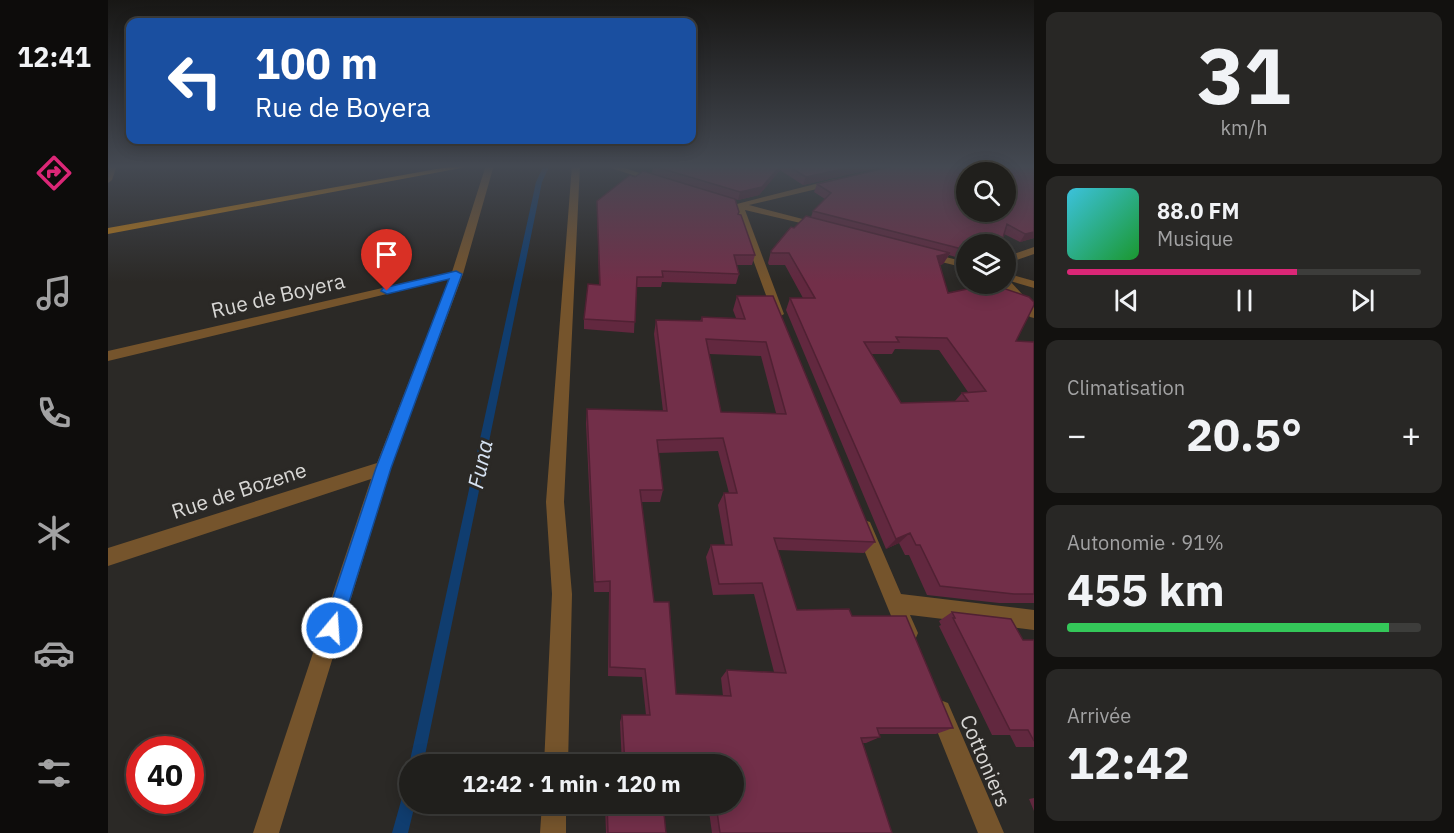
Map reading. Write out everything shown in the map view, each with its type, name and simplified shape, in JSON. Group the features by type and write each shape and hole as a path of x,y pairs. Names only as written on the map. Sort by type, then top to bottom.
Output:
{"main road":[{"path":"108,231 258,204"}],"street":[{"path":"266,833 383,468 456,274 478,204"},
{"path":"556,754 562,594 555,502 574,204"},
{"path":"732,204 783,326"},
{"path":"735,204 829,229"},
{"path":"909,250 956,262"},
{"path":"1016,257 1034,250"},
{"name":"Rue de Boyera","path":"108,356 456,274"},
{"path":"1016,279 1034,285"},
{"path":"1015,294 1034,314"},
{"name":"Rue de Bozene","path":"108,557 383,468"},
{"path":"856,507 916,654"},
{"path":"895,603 1034,620"},
{"name":"Cottoniers","path":"933,695 991,833"},
{"path":"553,833 554,814"}],"building":[{"path":"597,204 736,204 738,214 741,215 755,255 734,255 739,274 662,271 663,277 637,277 635,322 584,319 588,284 600,285"},
{"path":"820,204 956,204 956,222 1016,222 1016,204 1034,204 1034,232 1025,234 1007,224 1004,234 956,234 956,247 813,211"},
{"path":"806,216 950,253 937,256 948,293 1016,293 1029,297 1034,302 1016,341 1034,342 1034,594 940,586 920,545 916,545 910,533 896,539 790,298 815,298 789,253 772,253 771,251 791,227 794,228","holes":["896,337 947,338 986,391 962,393 968,401 901,403 864,342 899,342"]},
{"path":"737,296 773,296 875,542 774,538 797,610 849,609 852,616 906,616 953,728 877,728 880,737 861,738 892,833 720,833 717,814 744,814 744,754 624,754 622,715 650,715 645,669 610,667 610,581 595,582 587,409 667,411 656,320 702,321 702,317 745,319","holes":["706,339 766,342 786,414 721,412","723,438 737,493 724,493 732,545 711,545 719,584 762,583 786,673 727,670 731,696 676,694 669,602 654,602 640,490 663,490 657,440"]},
{"path":"952,612 1011,619 1023,640 1034,640 1034,741 1028,730 1010,730"},
{"path":"607,814 664,814 666,833 608,833"}],"waterway":[{"name":"Funa","path":"418,754 534,204"},
{"name":"Funa","path":"400,833 405,814"}],"route":[{"path":"332,628 383,468 456,274 387,291"}]}
